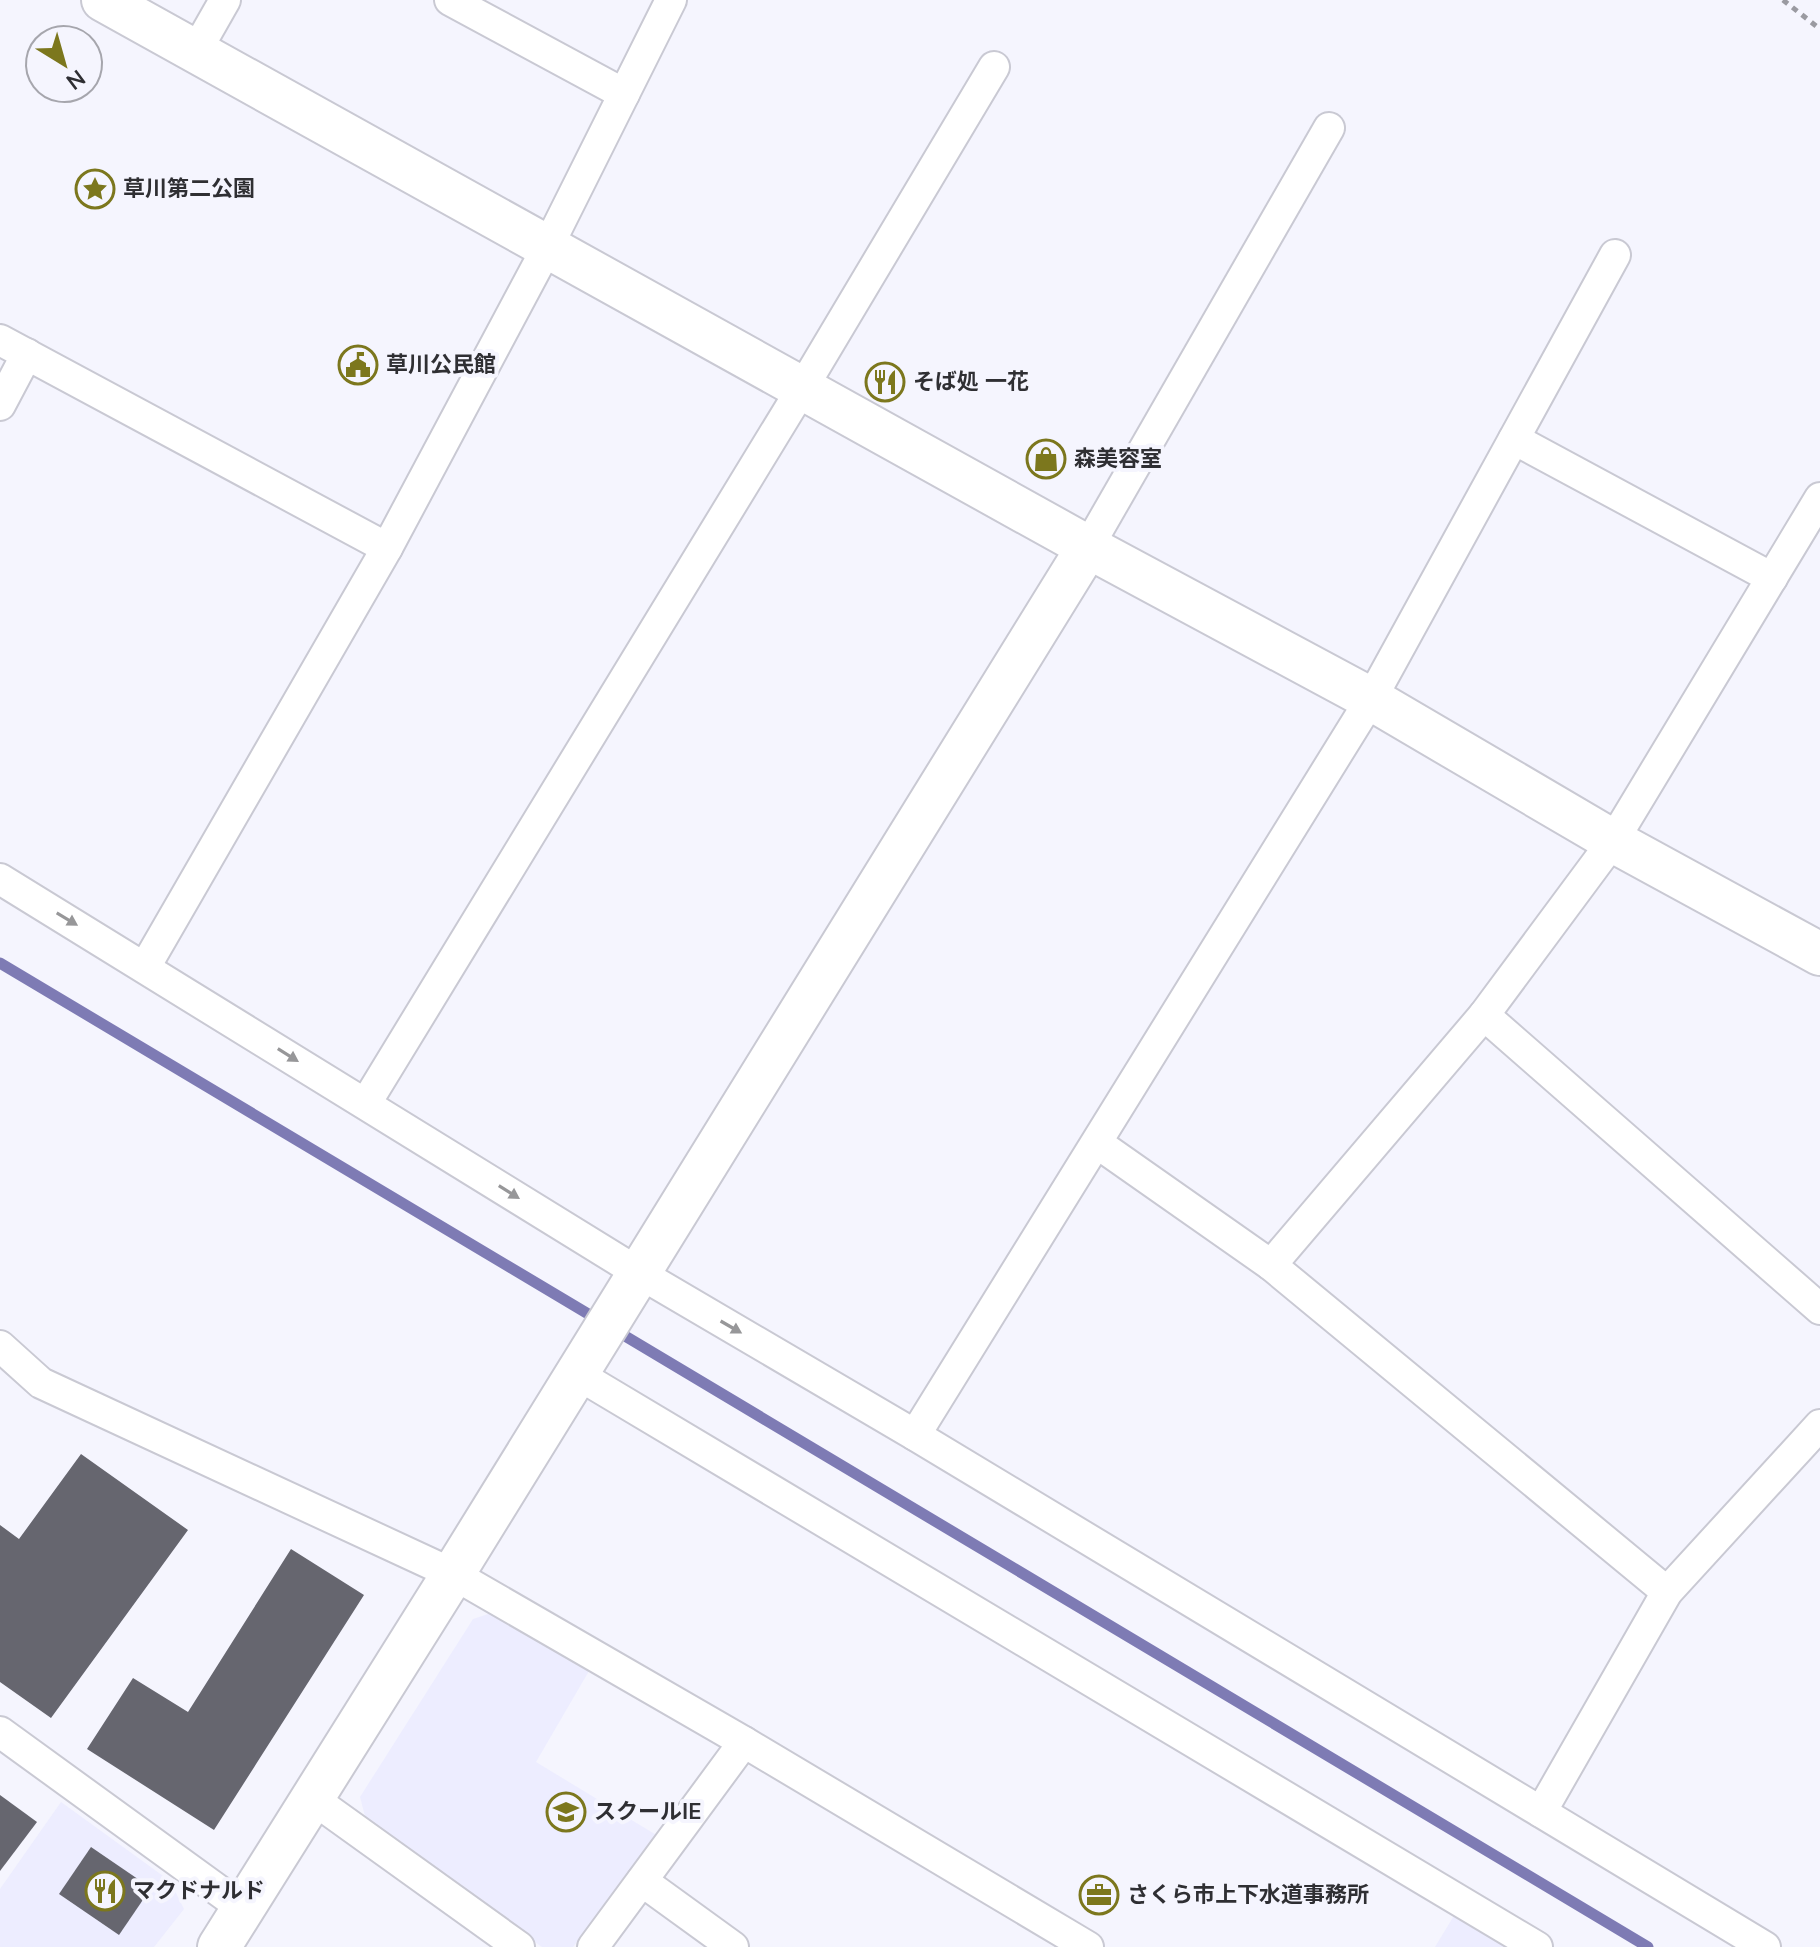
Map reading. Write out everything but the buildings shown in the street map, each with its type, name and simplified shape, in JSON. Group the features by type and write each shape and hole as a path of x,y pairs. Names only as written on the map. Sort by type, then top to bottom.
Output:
{"street":[{"path":"103,0 1088,547 1371,699 1613,841 1820,954"},
{"path":"196,51 225,0"},
{"path":"450,0 624,94"},
{"path":"145,967 387,548 547,248 671,0"},
{"path":"366,1103 803,387 994,67"},
{"path":"219,1947 1088,547 1329,128"},
{"path":"915,1435 1371,699 1615,255"},
{"path":"0,340 387,548"},
{"path":"0,405 27,354"},
{"path":"1514,439 1772,578"},
{"path":"1271,1265 1484,1015 1613,841 1820,498"},
{"path":"0,879 639,1273 915,1435 1765,1947"},
{"path":"1484,1015 1820,1309"},
{"path":"1097,1143 1271,1265 1667,1592"},
{"path":"0,1346 41,1383 453,1574 744,1742 1088,1947"},
{"path":"577,1374 1537,1947"},
{"path":"1541,1812 1667,1592 1820,1425"},
{"path":"0,1732 244,1909"},
{"path":"593,1947 744,1742"},
{"path":"313,1799 519,1947"},
{"path":"642,1881 733,1947"}],"path":[{"path":"1783,0 1820,29"}],"shaded area":[{"path":"494,1612 589,1671 536,1762 658,1836 573,1947 542,1947 367,1824 360,1797 473,1619"},
{"path":"61,1802 170,1881 184,1909 154,1947 0,1947 0,1889"},
{"path":"1455,1914 1511,1947 1435,1947"}],"waterway":[{"path":"0,963 600,1321"},
{"path":"615,1330 1648,1947"}],"place":[{"name":"草川第二公園","path":"95,189"},
{"name":"草川公民館","path":"358,365"},
{"name":"そば処 一花","path":"885,382"},
{"name":"森美容室","path":"1046,459"},
{"name":"スクールIE","path":"566,1812"},
{"name":"マクドナルド","path":"105,1891"},
{"name":"さくら市上下水道事務所","path":"1099,1895"}]}
